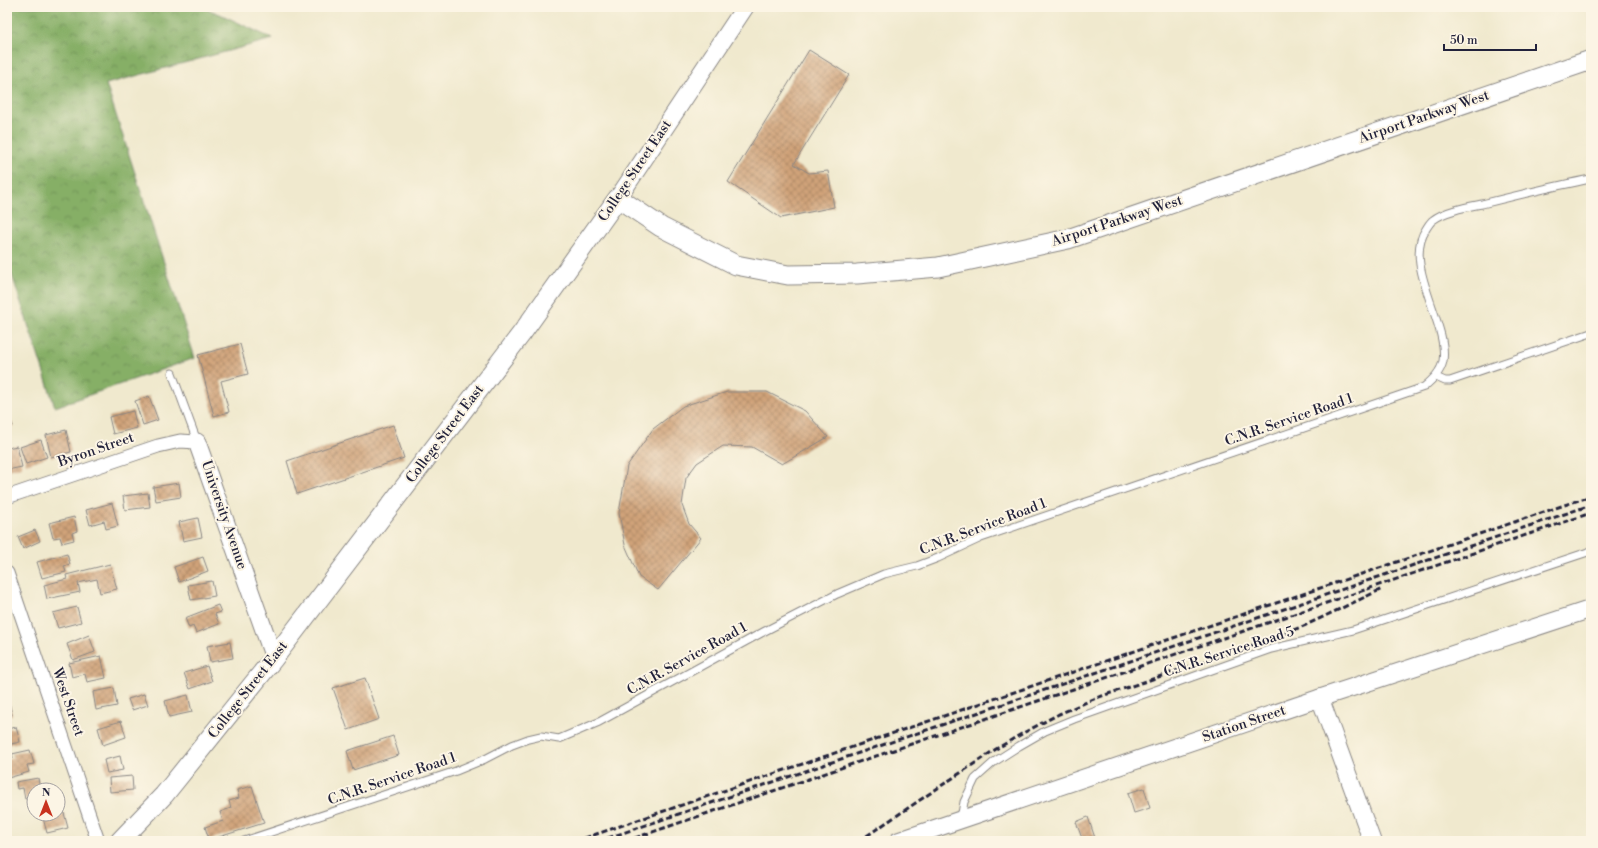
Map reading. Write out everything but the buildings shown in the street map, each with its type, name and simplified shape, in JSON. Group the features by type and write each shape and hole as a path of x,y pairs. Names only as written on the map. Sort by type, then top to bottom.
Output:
{"main road":[{"name":"Airport Parkway West","path":"618,198 661,227 736,265 788,275 857,274 938,267 1068,239 1591,60"},
{"name":"College Street East","path":"120,841 164,795 274,658 522,333 618,198"}],"street":[{"name":"College Street East","path":"618,198 745,7"},
{"name":"Byron Street","path":"7,497 158,446 180,441 197,442"},
{"name":"University Avenue","path":"197,442 274,658"},
{"name":"West Street","path":"7,573 98,841"},
{"name":"Station Street","path":"898,841 1320,698 1591,609"},
{"path":"1320,698 1372,841"}],"lane":[{"path":"1591,179 1534,191 1439,216 1431,221 1423,234 1418,254 1420,268 1444,346 1443,362 1436,377 1445,381 1450,381 1591,333"},
{"name":"University Avenue","path":"172,373 197,442"},
{"name":"C.N.R. Service Road 1","path":"244,841 456,771 528,739 542,736 559,739 599,722 801,612 861,583 884,574 917,566 981,538 1424,387 1436,377"},
{"name":"C.N.R. Service Road 5","path":"961,820 964,802 975,779 994,762 1045,731 1074,719 1271,650 1352,630 1591,551"}],"green space":[{"path":"7,7 202,7 273,39 106,84 195,358 55,407 7,260"}],"railway":[{"path":"576,841 1591,496"},
{"path":"599,841 1591,505"},
{"path":"626,841 1591,513"},
{"path":"859,841 996,749 1059,714 1096,698 1274,638 1306,625 1382,589"}]}
